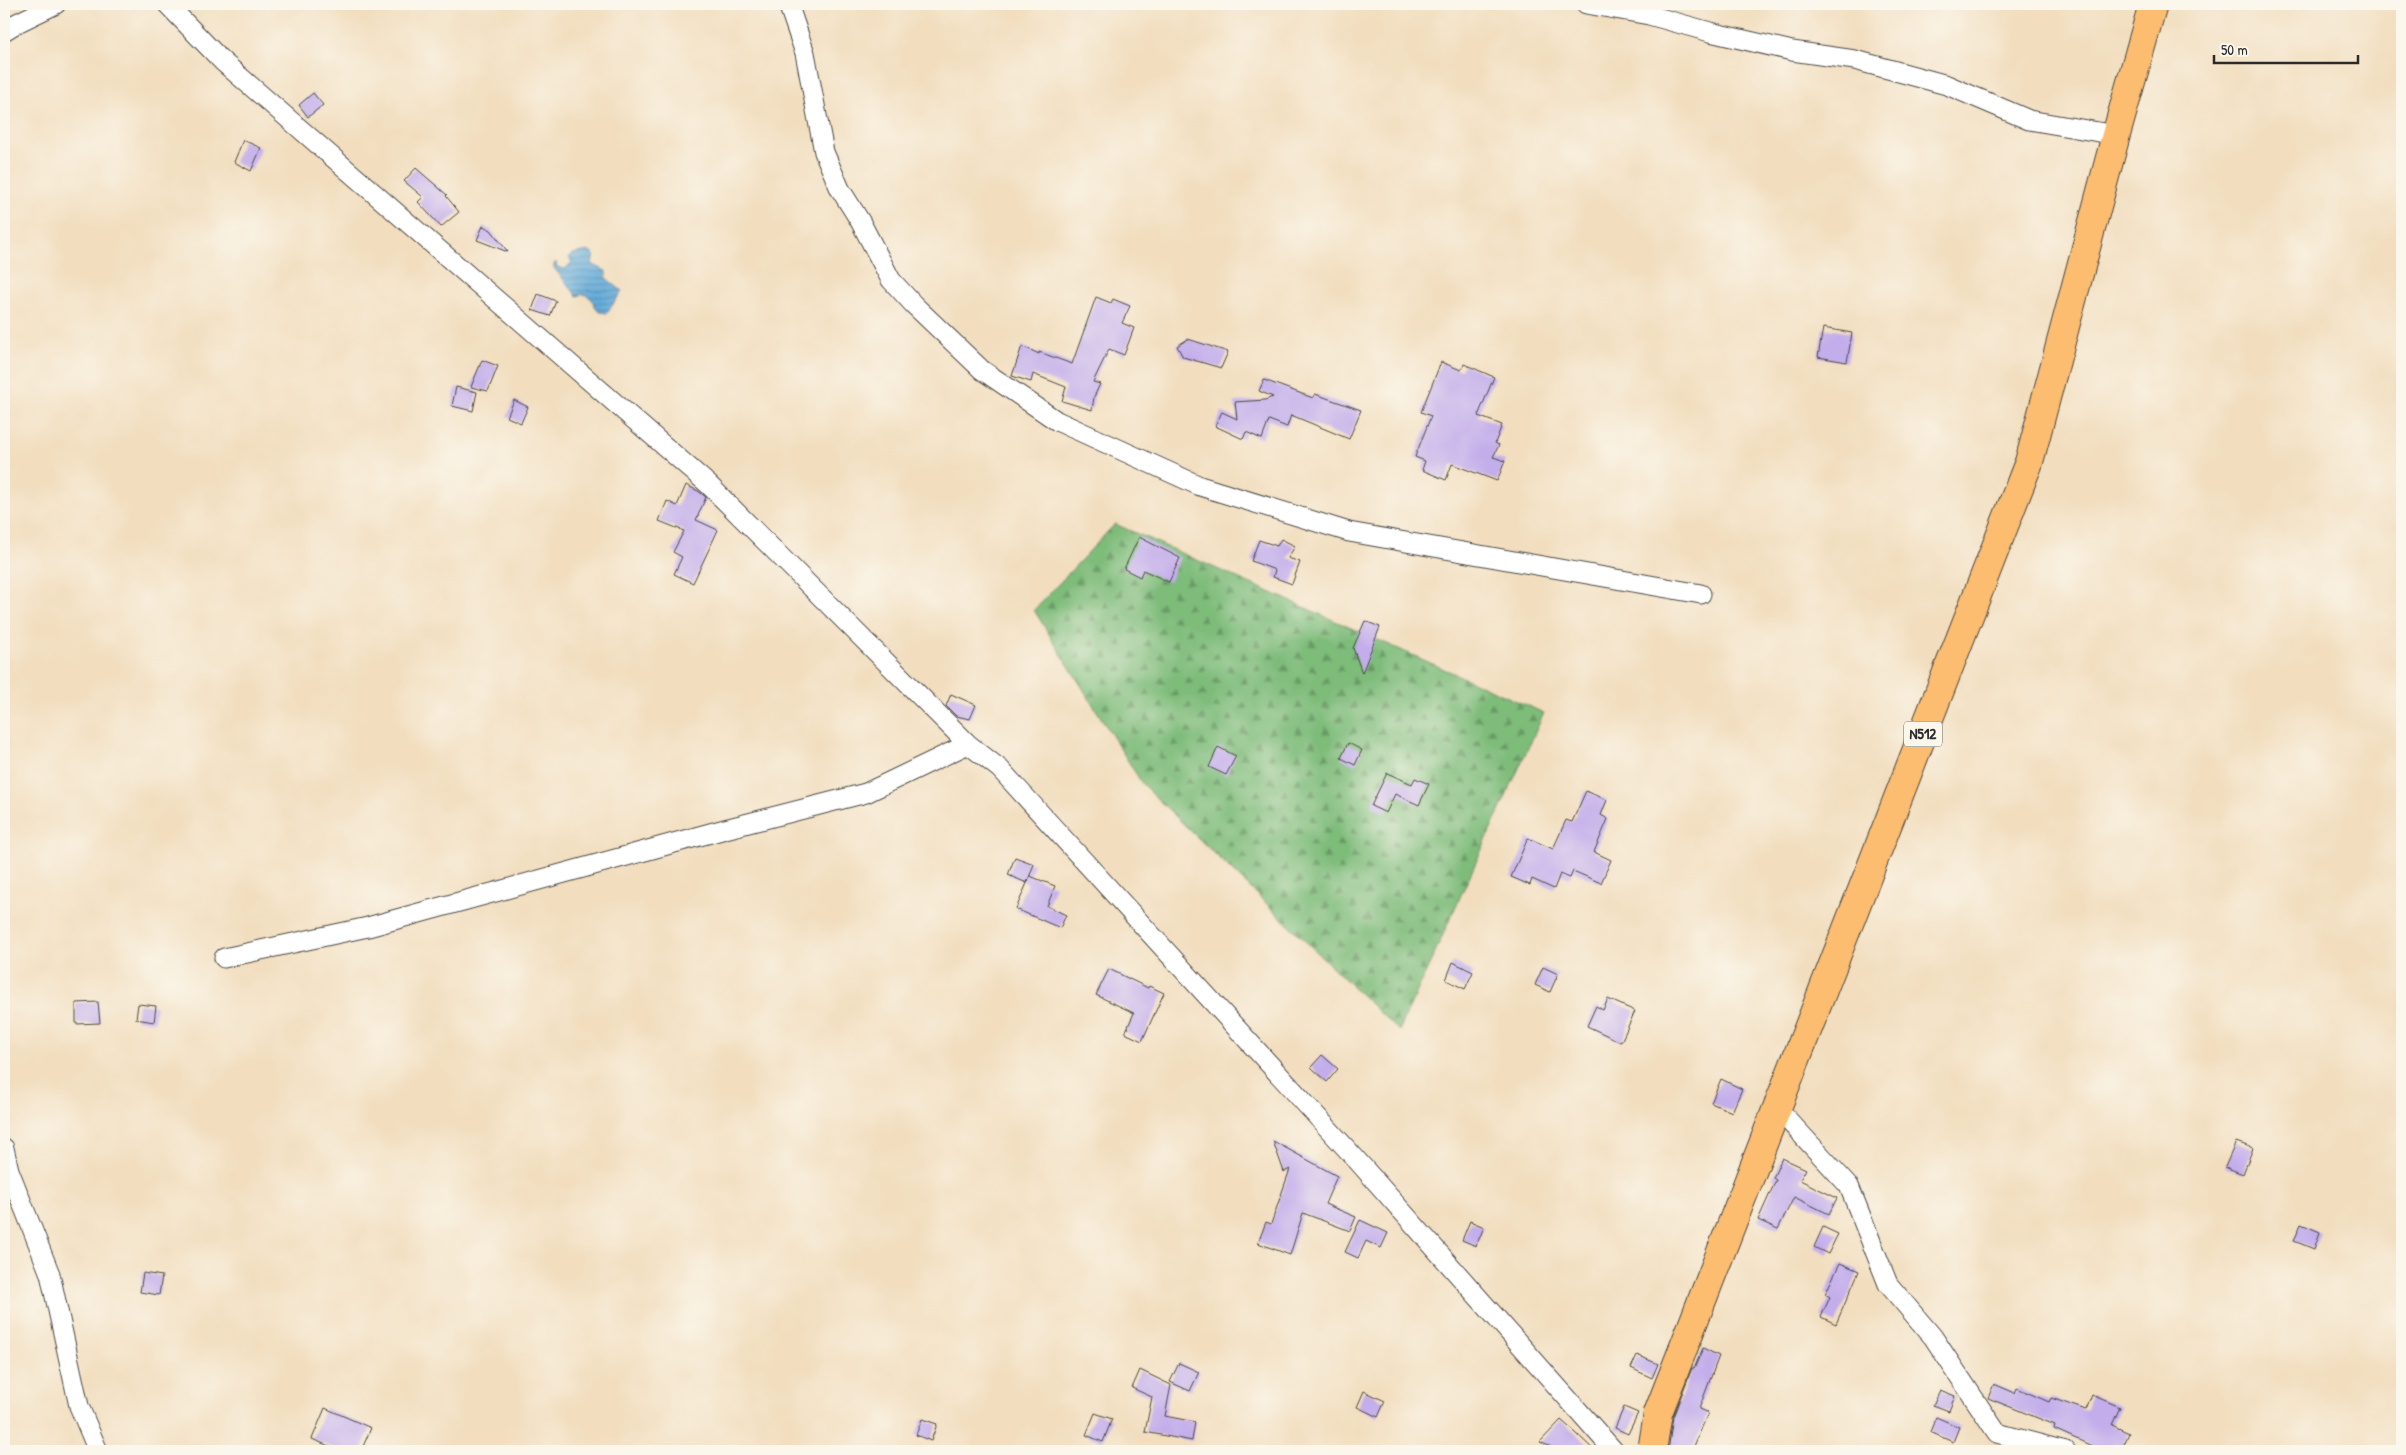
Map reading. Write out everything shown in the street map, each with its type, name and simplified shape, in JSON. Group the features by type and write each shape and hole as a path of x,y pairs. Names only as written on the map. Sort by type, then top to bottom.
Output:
{"highway":[{"name":"N512","path":"1652,1451 1658,1413 2029,462 2153,4"}],"street":[{"path":"4,31 16,23 56,4"},
{"path":"166,4 222,61 708,484 968,744 1000,769 1355,1158 1614,1451"},
{"path":"788,4 805,53 824,152 840,189 860,221 891,280 914,305 982,370 1057,420 1200,486 1349,532 1701,594"},
{"path":"1586,4 1648,15 1792,51 1855,60 1947,85 2029,120 2116,135"},
{"path":"224,958 368,927 725,829 866,793 968,744"},
{"path":"1777,1108 1849,1186 1888,1284 1933,1337 1997,1433 2065,1451"},
{"path":"4,1148 9,1170 50,1274 79,1406 98,1451"}],"green space":[{"path":"1115,524 1544,713 1399,1031 1143,785 1034,610"}],"water":[{"path":"588,251 594,255 592,264 606,271 606,278 622,291 607,313 599,312 592,300 587,296 583,294 577,296 554,268 556,262 557,267 565,269 572,262 569,258 572,254"}],"building":[{"path":"313,93 323,105 308,117 299,105"},
{"path":"243,140 261,148 251,171 234,162"},
{"path":"416,168 447,195 459,212 441,227 418,202 423,197 404,181"},
{"path":"483,226 491,230 508,252 477,240"},
{"path":"538,294 556,301 550,316 532,310"},
{"path":"1096,297 1111,303 1113,299 1130,306 1122,323 1134,328 1124,355 1109,349 1093,382 1100,384 1094,397 1092,410 1062,401 1066,387 1033,374 1031,382 1012,376 1022,346 1039,354 1039,352 1072,364"},
{"path":"1823,328 1852,333 1847,362 1818,357"},
{"path":"1188,339 1228,352 1221,368 1183,357 1177,346"},
{"path":"482,360 498,366 488,391 471,387"},
{"path":"1441,362 1461,370 1464,364 1494,377 1478,416 1502,425 1495,443 1499,445 1493,457 1505,461 1497,481 1452,464 1446,480 1422,470 1425,461 1415,457 1431,416 1421,412"},
{"path":"1264,380 1313,398 1315,394 1361,410 1349,439 1291,415 1287,427 1269,420 1262,439 1246,432 1243,439 1215,426 1222,412 1237,419 1235,402 1265,400 1273,397 1259,391"},
{"path":"456,387 477,392 473,411 452,406"},
{"path":"514,400 528,407 521,423 507,417"},
{"path":"686,485 706,497 696,520 718,530 693,583 674,574 682,557 673,552 684,531 659,521 667,501 677,506"},
{"path":"1139,537 1180,558 1169,582 1143,570 1140,577 1124,569"},
{"path":"1281,539 1295,546 1288,558 1300,562 1292,584 1273,577 1275,570 1251,561 1259,540 1277,546"},
{"path":"1365,621 1380,627 1362,673 1353,648"},
{"path":"951,694 976,705 970,719 956,716 946,706"},
{"path":"1348,743 1362,750 1355,765 1341,758"},
{"path":"1218,747 1236,756 1226,775 1209,767"},
{"path":"1387,773 1412,784 1415,778 1429,784 1419,805 1395,794 1386,813 1371,806"},
{"path":"1586,791 1607,800 1601,815 1608,819 1594,852 1611,860 1601,883 1573,871 1570,878 1560,874 1554,889 1532,879 1530,885 1511,877 1528,838 1553,849 1566,820 1572,822"},
{"path":"1015,857 1034,864 1027,883 1008,875"},
{"path":"1030,876 1055,886 1047,906 1066,915 1060,928 1016,909"},
{"path":"1453,962 1473,972 1465,989 1446,980"},
{"path":"1543,967 1558,974 1550,992 1535,985"},
{"path":"1109,969 1148,988 1149,986 1164,993 1142,1041 1125,1033 1134,1013 1096,995"},
{"path":"1608,999 1635,1011 1621,1042 1587,1026 1596,1006 1603,1010"},
{"path":"98,1002 100,1023 76,1024 76,1003"},
{"path":"138,1004 156,1006 154,1022 136,1019"},
{"path":"1322,1055 1338,1069 1327,1082 1311,1067"},
{"path":"1721,1079 1742,1089 1732,1112 1711,1103"},
{"path":"1273,1141 1337,1176 1325,1204 1356,1217 1350,1231 1303,1213 1290,1255 1258,1243 1266,1222 1271,1224 1290,1169 1284,1172"},
{"path":"2236,1142 2253,1148 2243,1174 2225,1167"},
{"path":"1782,1158 1806,1169 1800,1180 1837,1198 1829,1214 1794,1197 1778,1229 1758,1220 1776,1180 1773,1178"},
{"path":"1360,1220 1388,1233 1381,1248 1366,1241 1358,1258 1345,1252"},
{"path":"1470,1221 1484,1227 1476,1246 1462,1240"},
{"path":"2301,1224 2320,1232 2314,1249 2294,1241"},
{"path":"1823,1227 1838,1234 1828,1254 1814,1247"},
{"path":"1840,1263 1859,1271 1836,1324 1821,1317 1830,1297 1825,1294"},
{"path":"143,1273 162,1276 159,1295 140,1292"},
{"path":"1703,1348 1719,1356 1699,1409 1708,1413 1692,1451 1668,1451 1673,1417 1692,1368 1694,1369"},
{"path":"1637,1355 1658,1364 1652,1378 1631,1368"},
{"path":"1179,1363 1199,1372 1190,1391 1170,1382"},
{"path":"1140,1370 1171,1385 1165,1416 1195,1422 1192,1441 1145,1432 1152,1397 1132,1388"},
{"path":"1994,1384 2015,1393 2017,1388 2049,1402 2051,1398 2086,1410 2092,1395 2120,1407 2112,1425 2129,1433 2121,1451 2089,1451 2092,1446 2054,1429 2055,1425 1988,1398"},
{"path":"1940,1390 1955,1396 1949,1411 1933,1405"},
{"path":"1364,1391 1385,1401 1378,1417 1357,1407"},
{"path":"1624,1407 1638,1413 1628,1434 1615,1428"},
{"path":"325,1408 371,1428 361,1451 341,1451 312,1439"},
{"path":"1095,1413 1112,1419 1103,1442 1086,1435"},
{"path":"1936,1417 1959,1427 1953,1442 1930,1432"},
{"path":"922,1419 937,1424 931,1441 916,1435"},
{"path":"1561,1420 1595,1451 1560,1451 1540,1442"}]}
